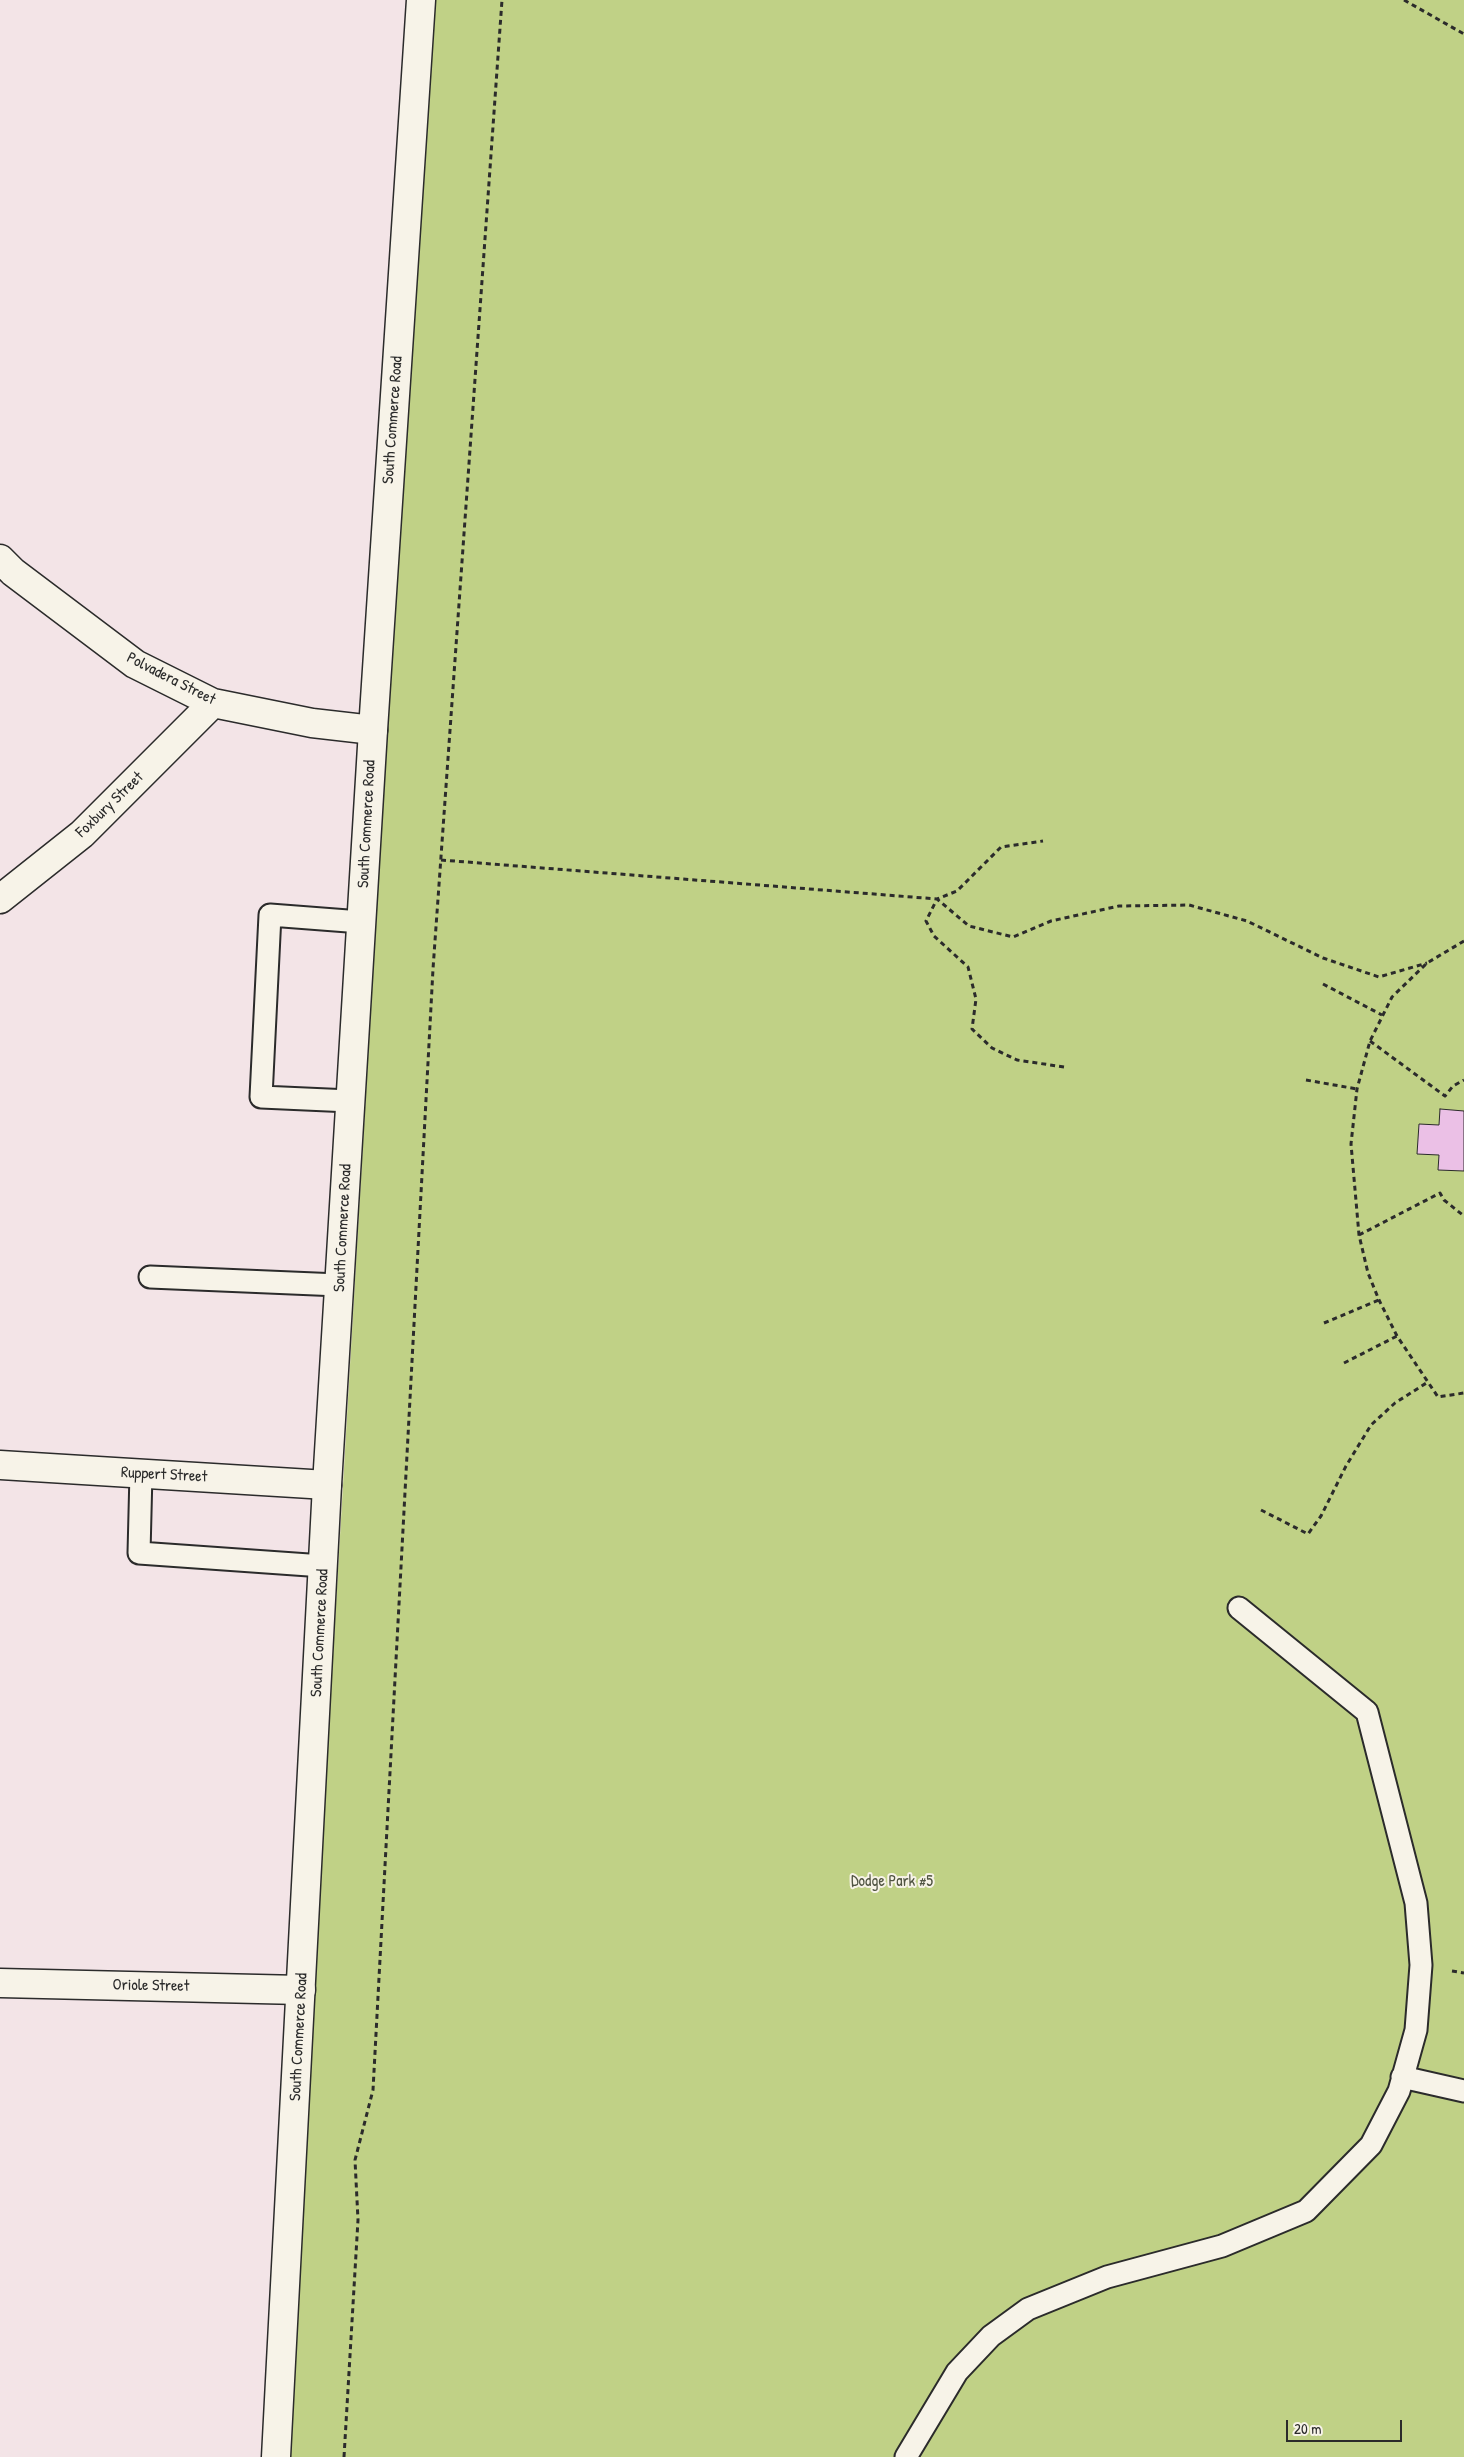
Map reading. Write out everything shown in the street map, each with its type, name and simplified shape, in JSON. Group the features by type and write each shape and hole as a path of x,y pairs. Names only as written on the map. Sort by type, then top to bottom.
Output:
{"street":[{"name":"South Commerce Road","path":"276,2457 327,1485 373,730 421,0"},
{"name":"Polvadera Street","path":"0,559 13,572 135,664 213,703 312,723 373,730"},
{"name":"Foxbury Street","path":"0,899 82,834 213,703"},
{"name":"Ruppert Street","path":"0,1465 327,1485"},
{"name":"Oriole Street","path":"0,1983 301,1990"}],"lane":[{"path":"350,1101 261,1097 270,915 362,922"},
{"path":"150,1278 339,1285"},
{"path":"141,1473 138,1553 323,1566"},
{"path":"906,2457 957,2372 991,2336 1028,2309 1107,2276 1222,2246 1306,2211 1371,2145 1399,2091 1416,2030 1420,1965 1416,1903 1367,1712 1239,1608"},
{"path":"1402,2077 1464,2091"}],"path":[{"path":"344,2457 358,2220 355,2160 373,2090 432,979 502,0"},
{"path":"1404,0 1464,34"},
{"path":"441,860 937,899 957,891 1001,847 1043,841"},
{"path":"937,899 969,926 1013,937 1051,921 1120,906 1189,905 1247,922 1323,958 1379,977 1427,962 1464,940"},
{"path":"937,899 926,921 934,936 968,967 976,999 972,1030 992,1048 1017,1060 1064,1067"},
{"path":"1427,962 1392,997 1382,1014 1370,1041 1357,1089 1351,1144 1358,1235 1368,1272 1379,1300 1397,1336 1438,1397 1464,1393"},
{"path":"1323,984 1382,1014"},
{"path":"1370,1041 1445,1096 1453,1086 1464,1080"},
{"path":"1306,1080 1357,1089"},
{"path":"1358,1235 1440,1193 1444,1200 1464,1216"},
{"path":"1324,1323 1379,1300"},
{"path":"1344,1363 1397,1336"},
{"path":"1261,1510 1308,1534 1321,1516 1346,1466 1371,1426 1395,1402 1428,1382"}],"green space":[{"name":"Dodge Park #5","path":"430,0 1464,0 1464,2457 286,2457"}],"building":[{"path":"1440,1109 1464,1111 1464,1171 1438,1170 1439,1155 1417,1154 1419,1124 1439,1125"}]}
